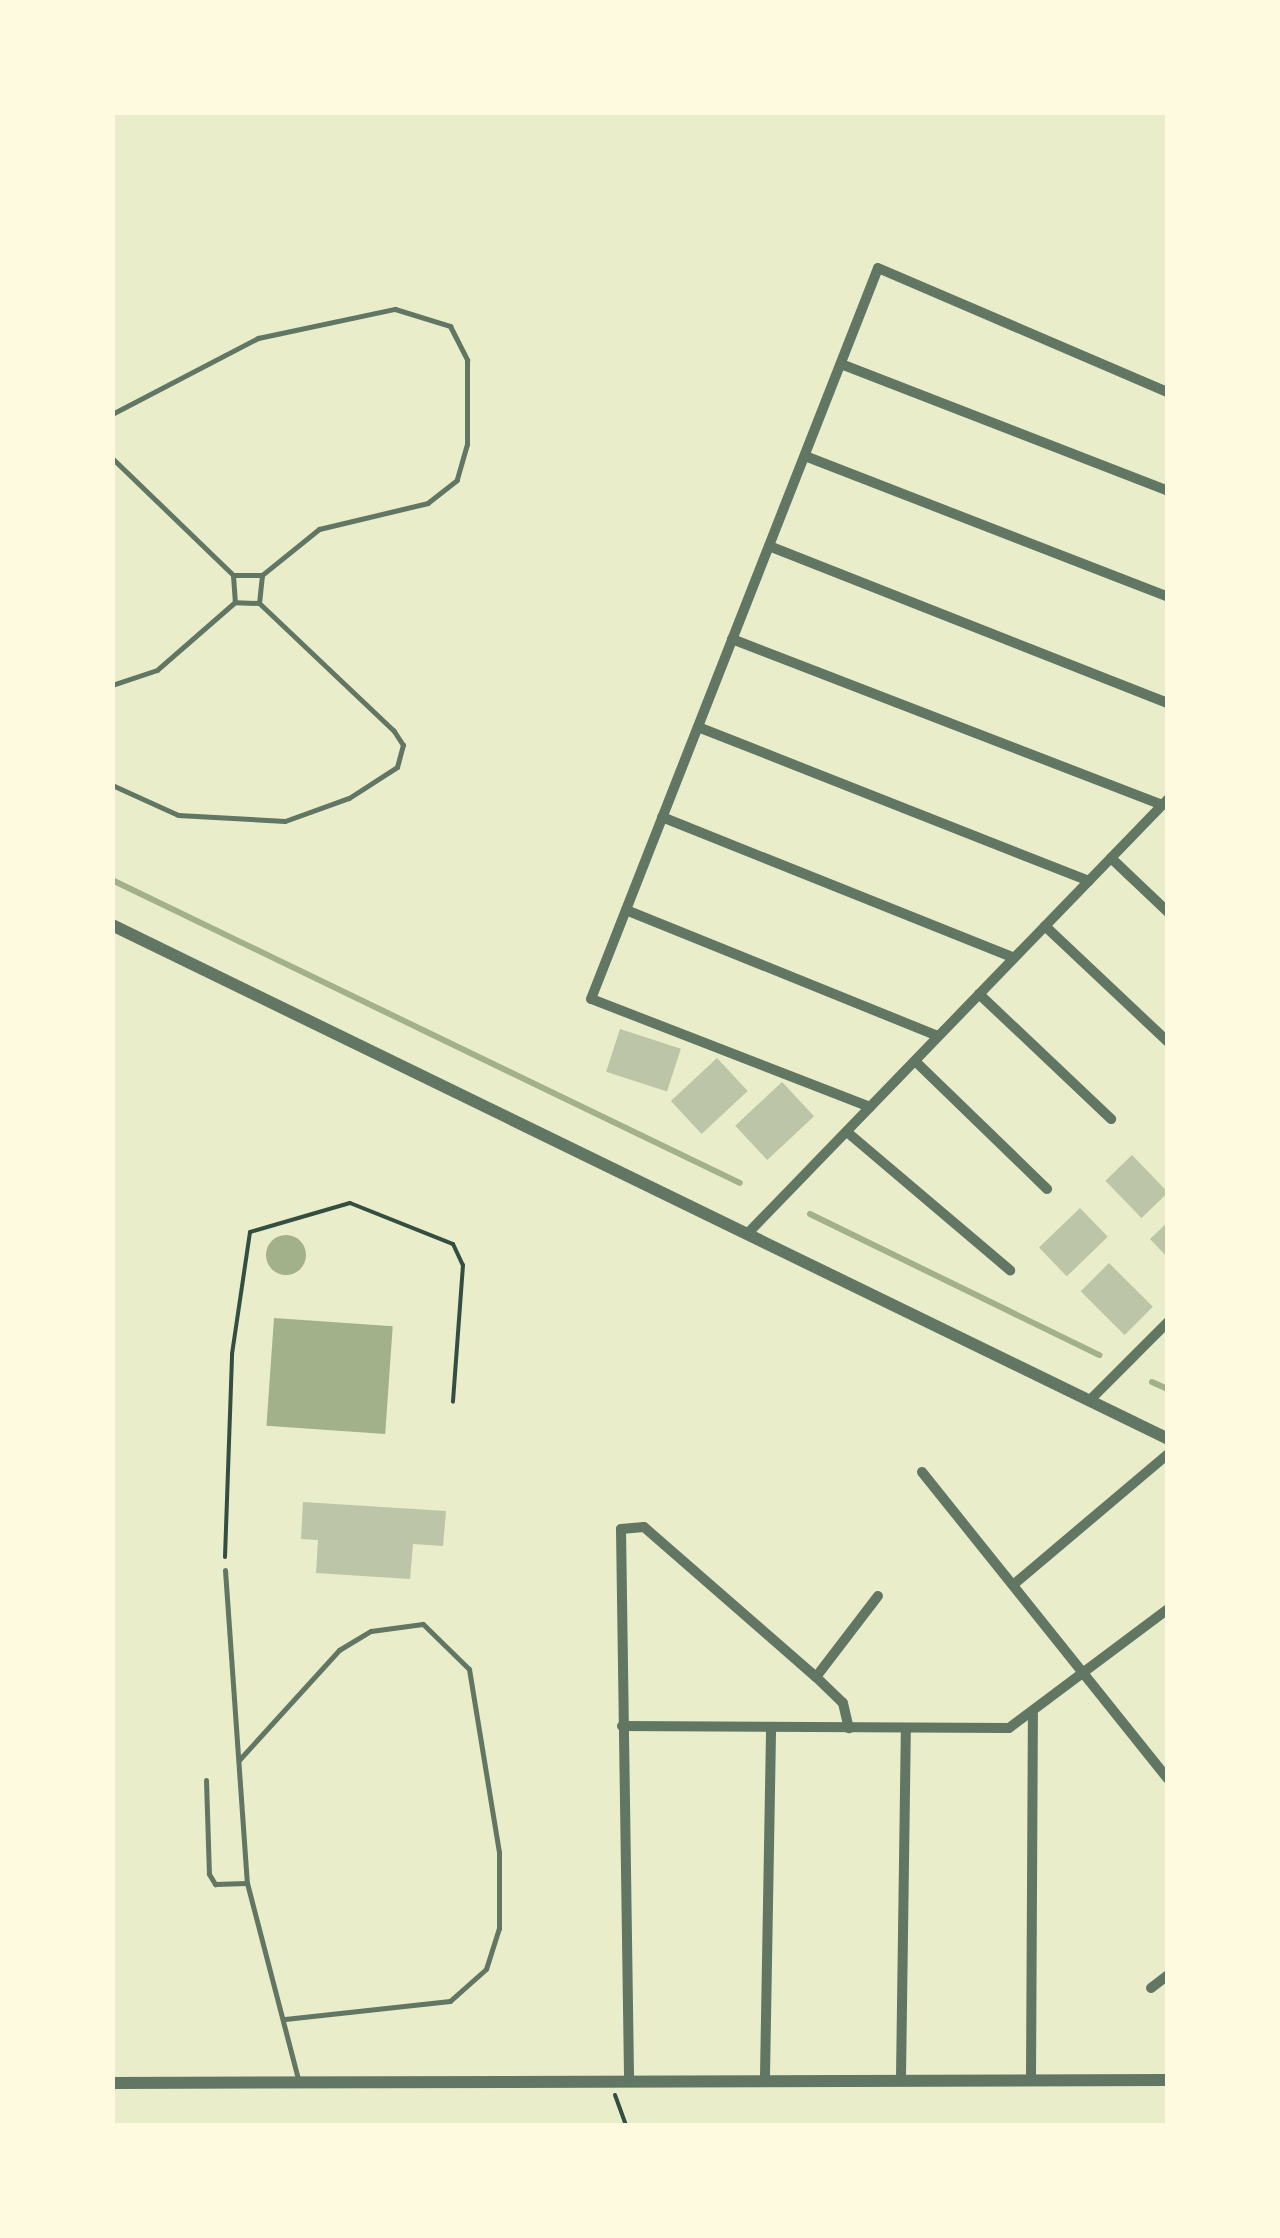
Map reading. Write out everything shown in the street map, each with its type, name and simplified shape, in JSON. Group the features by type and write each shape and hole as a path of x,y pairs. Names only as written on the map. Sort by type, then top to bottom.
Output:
{"street":[{"path":"870,1107 590,999 878,268 1168,392"},
{"path":"841,364 1168,491"},
{"path":"805,456 1168,597"},
{"path":"769,546 1168,703"},
{"path":"732,639 1165,802 750,1231"},
{"path":"698,727 1089,881"},
{"path":"662,818 1014,958"},
{"path":"1111,858 1168,912"},
{"path":"626,910 938,1036"},
{"path":"112,925 750,1231 1168,1439"},
{"path":"1045,926 1168,1042"},
{"path":"979,994 1111,1119"},
{"path":"915,1061 1047,1189"},
{"path":"846,1132 1010,1270"},
{"path":"1089,1400 1166,1325"},
{"path":"1012,1585 1168,1454"},
{"path":"922,1472 1165,1772"},
{"path":"622,2075 618,1538 624,1525 644,1527 816,1677 842,1703 849,1728"},
{"path":"816,1677 878,1596"},
{"path":"622,1726 996,1730 1033,1714 1168,1610"},
{"path":"1031,2078 1033,1714"},
{"path":"765,2076 772,1728"},
{"path":"901,2076 906,1729"},
{"path":"1151,1988 1168,1976"},
{"path":"112,2083 622,2075 1168,2080"}],"lane":[{"path":"112,414 258,338 396,309 450,326 465,347 468,420 450,490 332,523 262,575 233,575"},
{"path":"112,458 233,575 234,602"},
{"path":"258,603 262,575"},
{"path":"112,685 157,670 234,602 258,603 394,731 404,758 397,768 330,807 275,821 178,815 112,785"},
{"path":"226,1570 247,1883 299,2082"},
{"path":"239,1760 339,1650 371,1631 423,1624 469,1669 499,1852 499,1928 486,1969 450,2001 285,2018"},
{"path":"206,1780 209,1874 215,1884 247,1883"}],"path":[{"path":"226,1570 232,1354 250,1232 350,1203 453,1244 463,1265 453,1402"},
{"path":"622,2075 615,2110 627,2110 626,2126"}],"shaded area":[{"path":"286,1235 300,1241 306,1255 300,1269 286,1275 272,1269 266,1255 272,1241"},
{"path":"274,1318 393,1326 385,1434 266,1426"}],"building":[{"path":"620,1029 681,1049 667,1092 606,1072"},
{"path":"717,1058 748,1091 702,1134 671,1101"},
{"path":"782,1082 814,1116 767,1160 735,1126"},
{"path":"1132,1155 1168,1192 1142,1218 1105,1181"},
{"path":"1080,1208 1108,1237 1067,1276 1039,1248"},
{"path":"1168,1222 1168,1258 1150,1239"},
{"path":"1109,1263 1153,1307 1125,1335 1081,1291"},
{"path":"303,1502 446,1511 443,1546 413,1544 410,1579 316,1573 318,1540 301,1539"}],"waterway":[{"path":"112,880 740,1183"},
{"path":"810,1214 1099,1355"},
{"path":"1152,1382 1168,1389"}]}
